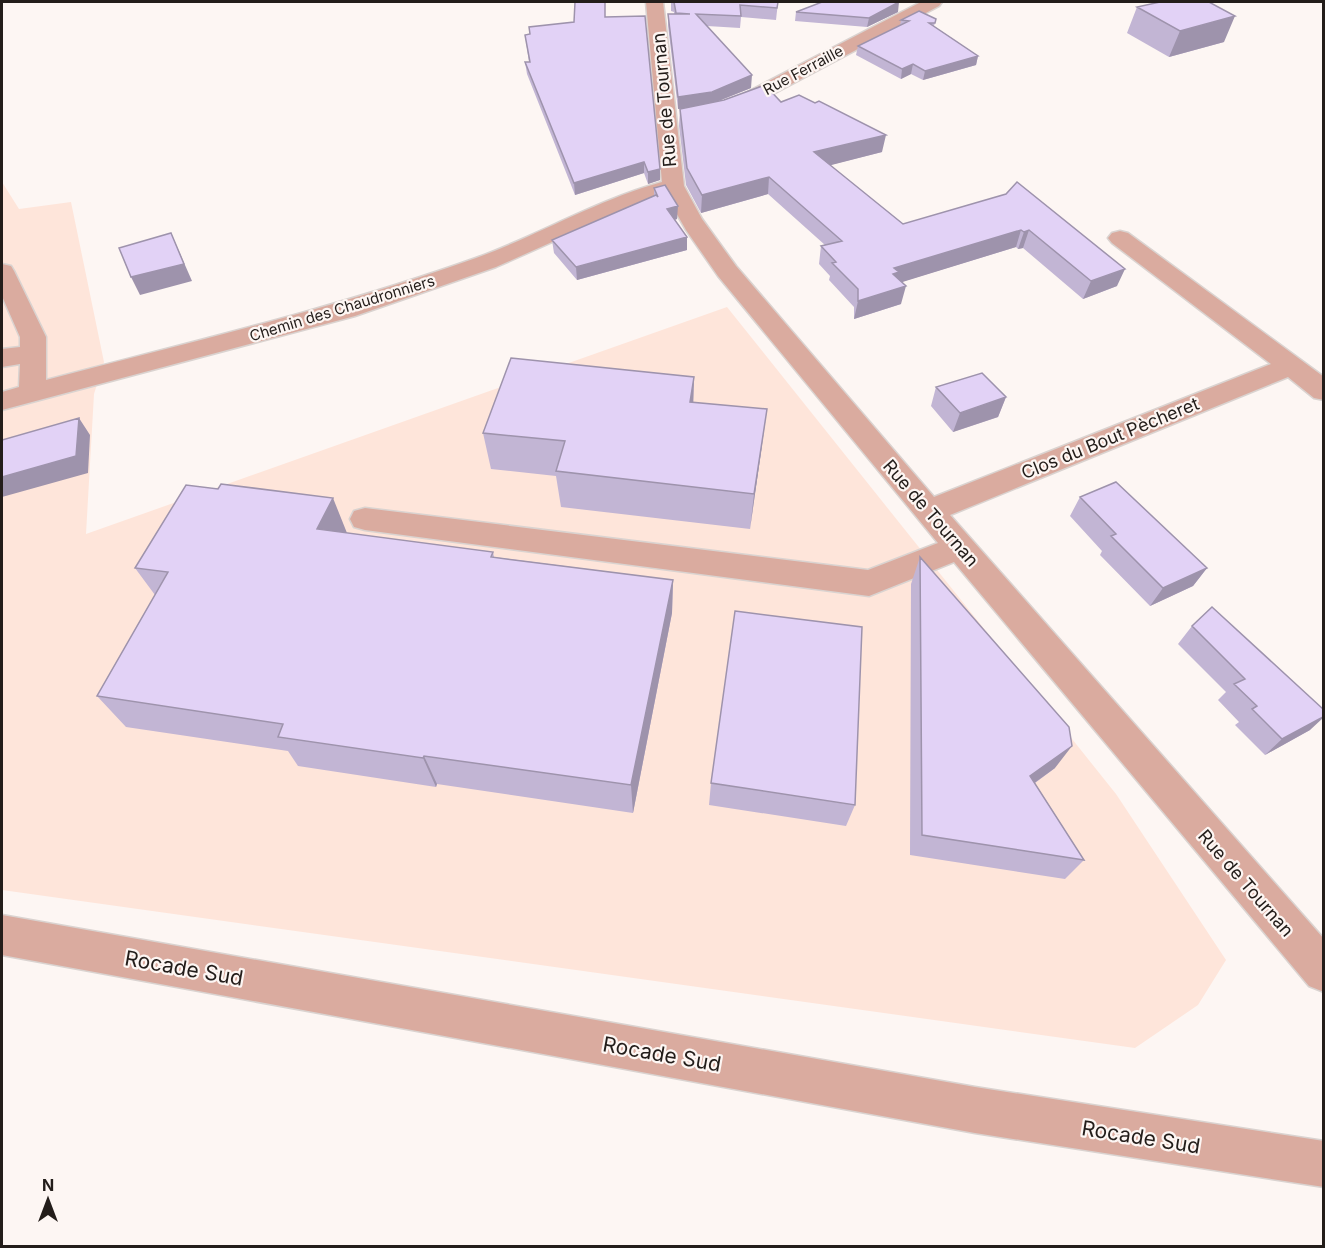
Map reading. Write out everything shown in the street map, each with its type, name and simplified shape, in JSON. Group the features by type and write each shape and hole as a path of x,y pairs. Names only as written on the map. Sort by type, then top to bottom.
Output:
{"street":[{"name":"Rue de Tournan","path":"654,2 673,119 673,186 679,200 727,271 1244,882 1323,971"},
{"name":"Rue Ferraille","path":"707,113 745,101 933,2"},
{"name":"Chemin des Chaudronniers","path":"2,401 346,310 487,262 636,196 673,186"},
{"path":"1120,238 1323,391"},
{"path":"2,271 33,337 33,393"},
{"path":"2,358 32,354"},
{"name":"Clos du Bout Pècheret","path":"930,511 1291,366"},
{"path":"365,519 869,583 960,547"},
{"name":"Rocade Sud","path":"2,935 975,1110 1323,1164"}],"shaded area":[{"path":"2,182 19,209 71,202 104,362 94,394 86,534 727,307 1116,794 1226,960 1198,1005 1135,1048 2,890"}],"building":[{"path":"575,2 605,2 605,17 645,16 660,169 648,172 644,162 574,183 525,62 530,62 525,35 530,34 529,27 574,22"},
{"path":"674,2 778,2 777,8 740,5 741,16 696,14 752,75 712,92 678,97 668,14 690,14 676,13"},
{"path":"822,2 899,2 869,18 796,12"},
{"path":"1160,2 1209,2 1235,16 1180,31 1137,7"},
{"path":"919,11 936,19 935,23 929,23 978,56 925,71 913,64 902,69 858,46 909,21 901,20"},
{"path":"765,85 781,102 799,95 815,103 819,101 886,135 814,152 903,224 1006,194 1017,182 1125,269 1091,281 1029,230 1024,232 1021,230 894,268 899,272 893,274 906,286 858,301 858,289 832,263 836,262 821,246 842,241 769,177 702,195 687,168 680,109 724,100"},
{"path":"665,185 678,206 667,209 687,237 576,267 552,240 656,195 658,197 654,188"},
{"path":"171,233 184,264 131,277 119,248"},
{"path":"511,358 694,377 690,402 767,409 754,494 556,471 565,441 483,433"},
{"path":"982,373 1006,397 960,413 936,387"},
{"path":"79,418 76,456 2,477 2,440"},
{"path":"1116,482 1207,568 1163,588 1111,536 1116,534 1080,497"},
{"path":"221,484 333,498 317,529 493,552 491,557 673,580 631,785 278,737 283,724 97,696 168,572 135,568 186,485 218,489"},
{"path":"920,557 1069,727 1072,746 1030,776 1084,860 922,835"},
{"path":"1212,607 1323,709 1323,717 1282,739 1252,709 1257,706 1234,684 1245,679 1192,626"},
{"path":"735,611 862,627 855,805 711,783"}]}
